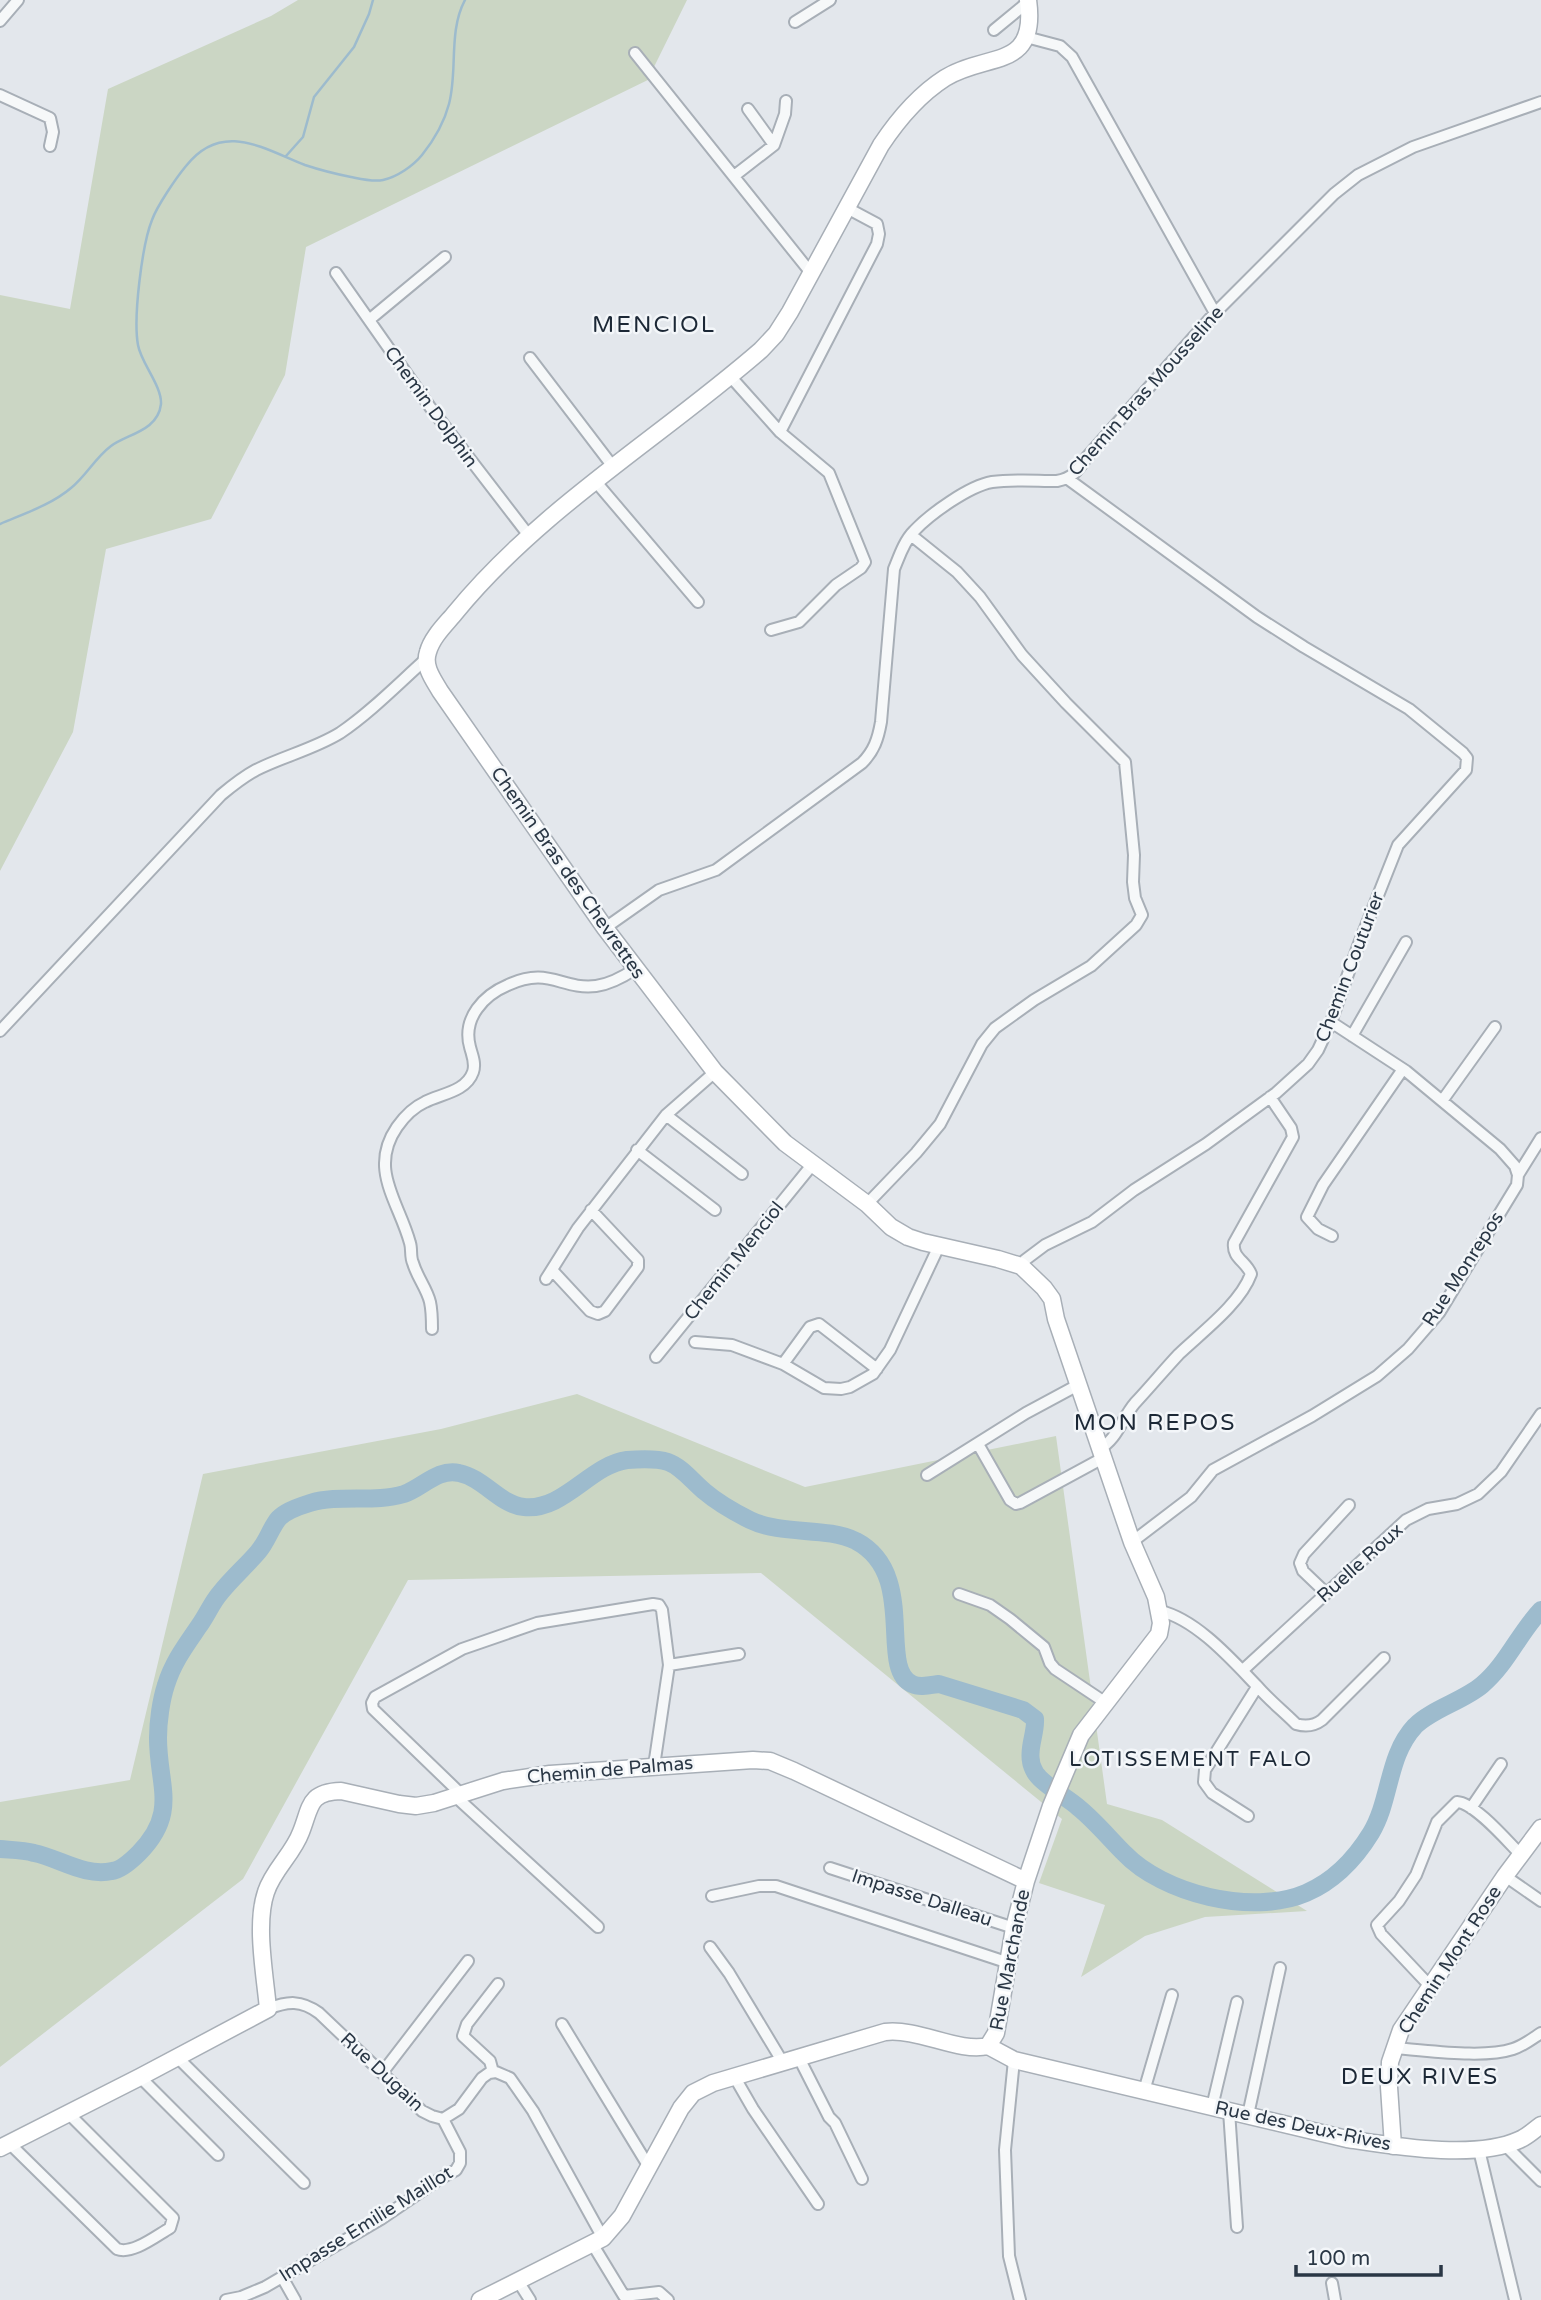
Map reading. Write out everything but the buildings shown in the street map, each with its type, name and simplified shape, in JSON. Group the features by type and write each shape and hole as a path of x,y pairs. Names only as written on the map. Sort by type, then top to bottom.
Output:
{"main road":[{"path":"426,659 431,643 474,590 530,537 730,376 776,334 892,128 932,87 965,68 1007,56 1017,50 1026,37 1030,19 1028,1"},
{"name":"Chemin Bras des Chevrettes","path":"426,659 440,691 605,928 715,1072 785,1143 867,1204 891,1227 908,1237 1021,1266 1044,1288 1052,1299 1056,1319 1101,1454 1160,1611"},
{"path":"1106,1703 1159,1634 1160,1611"},
{"name":"Rue Marchande","path":"480,2300 598,2241 622,2216 689,2097 699,2089 734,2076 895,2031 973,2048 988,2046 996,2033 1014,1928 1026,1881 1051,1806 1082,1735 1106,1703"},
{"name":"Chemin de Palmas","path":"268,2009 262,1933 263,1904 272,1880 301,1832 309,1805 314,1799 331,1791 416,1806 526,1776 743,1760 770,1761 1026,1881"},
{"name":"Chemin Mont Rose","path":"1393,2146 1389,2087 1393,2048 1401,2030 1541,1828"},
{"path":"4,2145 268,2009"},
{"name":"Rue des Deux-Rives","path":"988,2046 1014,2060 1347,2139 1393,2146 1479,2150 1521,2139 1541,2125"}],"street":[{"path":"0,21 18,0"},
{"path":"795,22 830,0"},
{"path":"994,30 1028,1"},
{"path":"1026,37 1060,46 1072,57 1215,313"},
{"path":"635,53 811,273"},
{"path":"0,95 50,118 53,132 50,146"},
{"path":"734,176 774,145 785,114 786,101"},
{"name":"Chemin Bras Mousseline","path":"605,928 659,890 716,870 862,764 870,755 881,722 894,569 911,535 950,502 970,490 992,482 1068,479 1075,474 1215,313 1334,194 1358,175 1413,147 1541,102"},
{"path":"748,109 774,145"},
{"path":"780,432 880,234 877,224 847,208"},
{"path":"369,320 445,257"},
{"name":"Chemin Dolphin","path":"336,274 446,429 530,537"},
{"path":"530,358 614,468"},
{"path":"730,376 780,432 829,473 864,562 861,568 836,585 799,622 771,629"},
{"name":"Chemin Couturier","path":"1021,1266 1045,1245 1092,1222 1134,1190 1206,1144 1270,1097 1308,1064 1332,1022 1358,946 1398,845 1466,770 1467,758 1409,709 1304,648 1257,617 1068,479"},
{"path":"596,482 698,602"},
{"path":"867,1204 940,1124 989,1034 1034,1000 1091,966 1136,925 1142,915 1135,898 1133,882 1134,855 1125,762 1022,655 980,597 957,572 911,535"},
{"path":"0,1031 221,794 258,769 340,733 426,659"},
{"path":"1352,1036 1406,942"},
{"path":"432,1329 430,1300 412,1261 411,1244 389,1192 386,1176 385,1159 397,1127 421,1104 458,1088 469,1079 474,1065 468,1032 471,1018 482,1002 498,989 532,977 545,976 578,985 596,986 617,981 635,969"},
{"path":"1332,1022 1403,1069 1508,1157 1518,1174"},
{"path":"1442,1101 1495,1027"},
{"path":"1332,1236 1318,1229 1307,1217 1311,1207 1323,1185 1403,1069"},
{"path":"591,1210 638,1260 638,1267 605,1311 598,1314 590,1311 549,1274 591,1210 637,1150 666,1115 715,1072"},
{"path":"978,1444 1010,1500 1016,1504 1020,1503 1101,1454 1123,1418 1144,1393 1176,1357 1235,1300 1251,1274 1248,1266 1233,1251 1234,1243 1293,1138 1292,1128 1270,1097"},
{"path":"666,1115 742,1174"},
{"name":"Rue Monrepos","path":"1132,1542 1191,1497 1213,1469 1312,1416 1377,1376 1408,1349 1439,1313 1517,1185 1518,1174 1541,1138"},
{"path":"637,1150 715,1210"},
{"name":"Chemin Menciol","path":"656,1357 812,1165"},
{"name":"Chemin Menciol","path":"695,1342 732,1345 783,1364 831,1390 859,1384 877,1369 890,1350 939,1246"},
{"path":"783,1364 810,1326 819,1324 877,1369"},
{"path":"928,1475 1026,1413 1078,1385"},
{"name":"Ruelle Roux","path":"1243,1670 1406,1520 1428,1509 1457,1504 1478,1494 1501,1472 1541,1414"},
{"path":"1326,1593 1303,1571 1300,1563 1304,1554 1349,1506"},
{"path":"959,1594 990,1605 1010,1619 1044,1647 1050,1663 1055,1668 1106,1703"},
{"path":"598,1927 458,1795 373,1709 372,1703 375,1697 462,1649 537,1622 659,1605 662,1610 669,1665 654,1766"},
{"path":"1160,1611 1171,1613 1188,1622 1243,1670 1296,1724 1310,1726 1322,1720 1384,1658"},
{"path":"669,1665 739,1654"},
{"path":"1248,1816 1212,1793 1204,1782 1205,1770 1258,1687"},
{"path":"1471,1808 1501,1764"},
{"path":"1430,1986 1381,1934 1377,1925 1399,1901 1416,1875 1437,1822 1457,1802 1463,1802 1521,1855"},
{"name":"Impasse Dalleau","path":"830,1868 1014,1928"},
{"path":"1505,1877 1541,1901"},
{"path":"712,1896 758,1886 776,1886 1009,1963"},
{"path":"710,1947 729,1972 781,2063"},
{"path":"382,2073 468,1961"},
{"path":"1248,2115 1280,1968"},
{"path":"498,1984 467,2024 463,2036 490,2061 494,2072 510,2078 533,2111 624,2296 659,2292 668,2300"},
{"path":"1143,2091 1172,1995"},
{"name":"Rue Dugain","path":"268,2009 297,2002 309,2006 422,2111 432,2116 443,2119 459,2109 482,2078 494,2072"},
{"path":"1212,2106 1237,2002"},
{"path":"562,2024 649,2167"},
{"path":"1393,2048 1479,2053 1504,2051 1522,2045 1541,2032"},
{"path":"177,2057 304,2183"},
{"path":"799,2058 862,2179"},
{"path":"1014,2060 1005,2151 1009,2256 1020,2300"},
{"path":"734,2076 753,2109 818,2204"},
{"path":"140,2077 218,2155"},
{"path":"1228,2111 1237,2227"},
{"path":"4,2145 117,2249 129,2250 170,2228 173,2218 68,2113"},
{"name":"Impasse Emilie Maillot","path":"226,2300 253,2293 282,2277 381,2219 456,2170 460,2164 460,2152 443,2119"},
{"path":"1505,2145 1541,2181"},
{"path":"1479,2150 1515,2300"},
{"path":"282,2277 295,2300"},
{"path":"517,2281 530,2300"},
{"path":"1332,2283 1335,2300"}],"green space":[{"path":"298,0 687,0 651,73 654,77 306,247 285,375 211,519 106,549 73,732 0,871 0,295 70,309 108,89 271,16"},
{"path":"577,1394 805,1487 1056,1436 1107,1804 1162,1820 1307,1911 1205,1917 1145,1936 1081,1977 1105,1905 1039,1883 1062,1819 761,1573 408,1580 243,1879 0,2067 0,1802 130,1780 203,1474 441,1429"}],"waterway":[{"path":"286,156 303,137 314,97 354,47 373,0"},
{"path":"0,524 37,509 63,494 105,451 141,431 159,413 161,404 158,390 138,345 139,282 152,220 167,192 186,166 200,152 214,144 229,141 259,146 305,165 359,179 379,181 399,174 422,155 444,118 452,91 457,25 465,0"},
{"path":"0,1849 43,1855 82,1869 102,1872 115,1870 130,1861 151,1838 163,1811 158,1738 163,1697 172,1669 215,1600 261,1548 279,1518 298,1507 321,1500 393,1497 411,1491 444,1473 468,1476 507,1502 524,1507 552,1502 614,1464 627,1460 658,1460 678,1467 704,1491 750,1520 776,1528 844,1536 856,1541 875,1556 886,1575 892,1597 897,1660 902,1675 915,1685 939,1684 1023,1710 1035,1719 1030,1756 1033,1769 1041,1779 1085,1813 1124,1853 1161,1880 1184,1890 1235,1901 1284,1900 1316,1888 1343,1868 1371,1833 1399,1751 1415,1726 1474,1691 1491,1677 1541,1610"}],"district":[{"name":"MENCIOL","path":"654,325"},
{"name":"MON REPOS","path":"1155,1423"},
{"name":"LOTISSEMENT FALO","path":"1191,1759"},
{"name":"DEUX RIVES","path":"1420,2077"}]}
